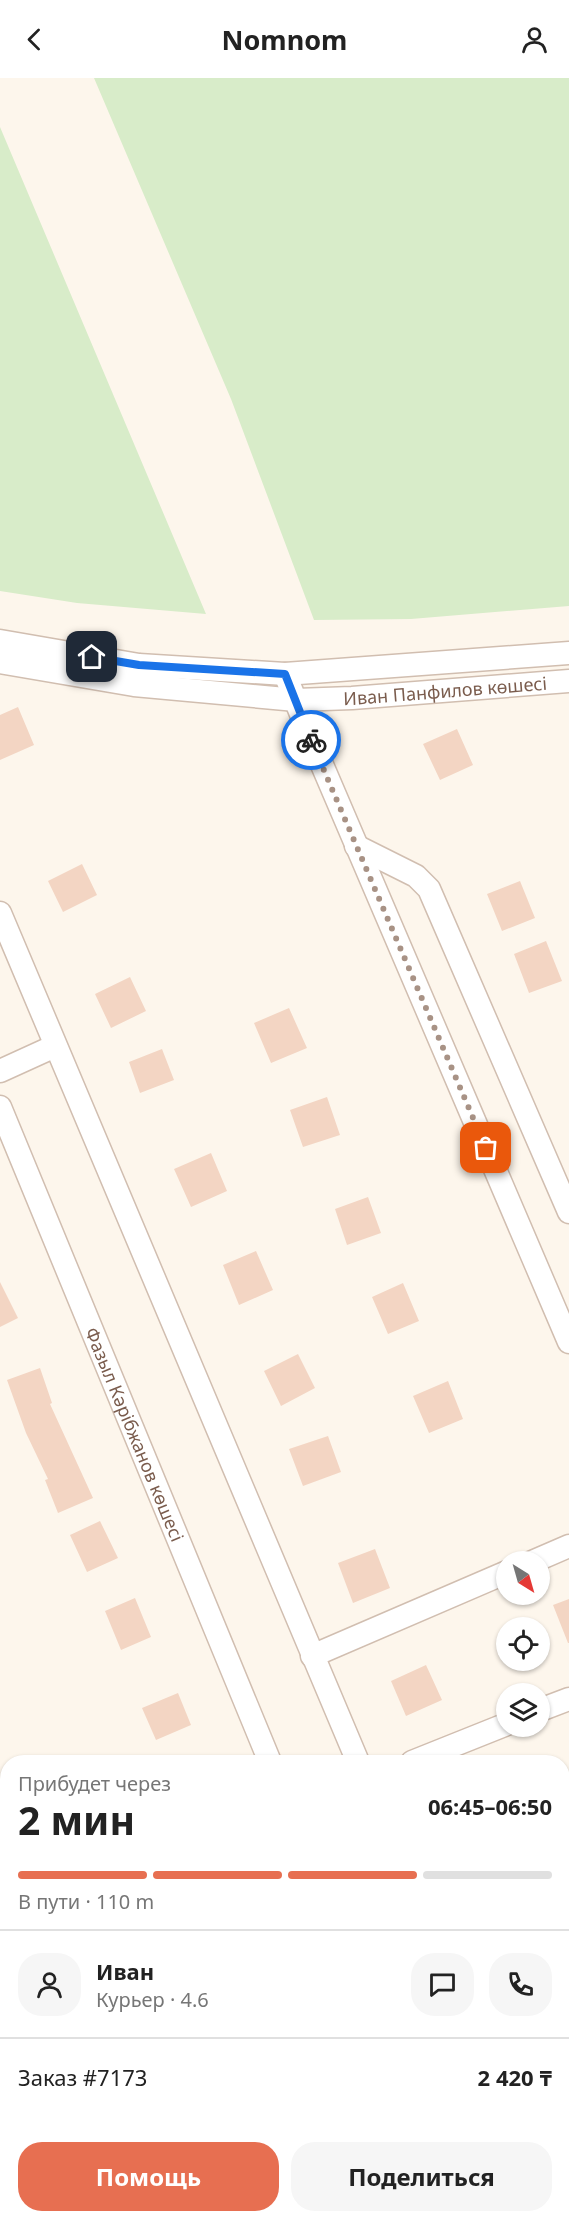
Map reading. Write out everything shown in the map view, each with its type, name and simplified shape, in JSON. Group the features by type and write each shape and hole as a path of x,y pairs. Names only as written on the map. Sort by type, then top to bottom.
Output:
{"street":[{"name":"Иван Панфилов көшесі","path":"0,640 139,665 285,674 569,653"},
{"name":"Иван Панфилов көшесі","path":"0,662 134,686 296,700 352,698 569,681"},
{"path":"285,674 356,846 569,1342"},
{"path":"356,846 416,876 429,889 569,1212"},
{"path":"0,913 355,1755"},
{"path":"0,1071 55,1046"},
{"name":"Фазыл Кәрібжанов көшесі","path":"0,1107 267,1755"},
{"path":"550,1554 569,1546"},
{"path":"312,1656 496,1577"},
{"path":"550,1706 569,1699"},
{"path":"430,1755 496,1728"}],"green space":[{"path":"94,78 569,78 569,606 411,619 314,620 231,399"},
{"path":"0,127 206,614 77,603 0,591"}],"building":[{"path":"18,707 34,745 0,760 0,715"},
{"path":"457,729 473,765 440,780 423,744"},
{"path":"82,864 97,895 63,912 48,881"},
{"path":"520,881 535,918 502,931 487,894"},
{"path":"546,941 562,981 529,993 514,954"},
{"path":"130,977 146,1011 111,1028 95,994"},
{"path":"289,1008 307,1048 271,1063 254,1023"},
{"path":"162,1049 174,1080 140,1093 129,1062"},
{"path":"327,1097 340,1135 303,1147 290,1110"},
{"path":"211,1153 227,1191 191,1207 174,1169"},
{"path":"368,1197 381,1233 347,1245 335,1209"},
{"path":"256,1251 273,1290 239,1305 223,1265"},
{"path":"0,1282 18,1318 0,1327"},
{"path":"403,1283 419,1321 388,1334 372,1297"},
{"path":"298,1354 315,1388 281,1406 264,1371"},
{"path":"40,1368 52,1403 50,1404 93,1498 58,1513 45,1480 48,1479 26,1433 7,1380"},
{"path":"448,1381 463,1419 429,1433 413,1396"},
{"path":"328,1436 341,1472 303,1486 289,1449"},
{"path":"100,1521 118,1558 87,1572 70,1535"},
{"path":"375,1549 390,1588 353,1603 338,1563"},
{"path":"135,1598 151,1637 121,1650 105,1611"},
{"path":"569,1599 569,1643 568,1643 553,1605"},
{"path":"426,1665 442,1700 406,1716 391,1681"},
{"path":"178,1693 191,1725 156,1740 142,1708"}],"way so far":[{"path":"311,740 486,1148"}],"route":[{"path":"92,657 139,665 285,674 311,740"}]}
